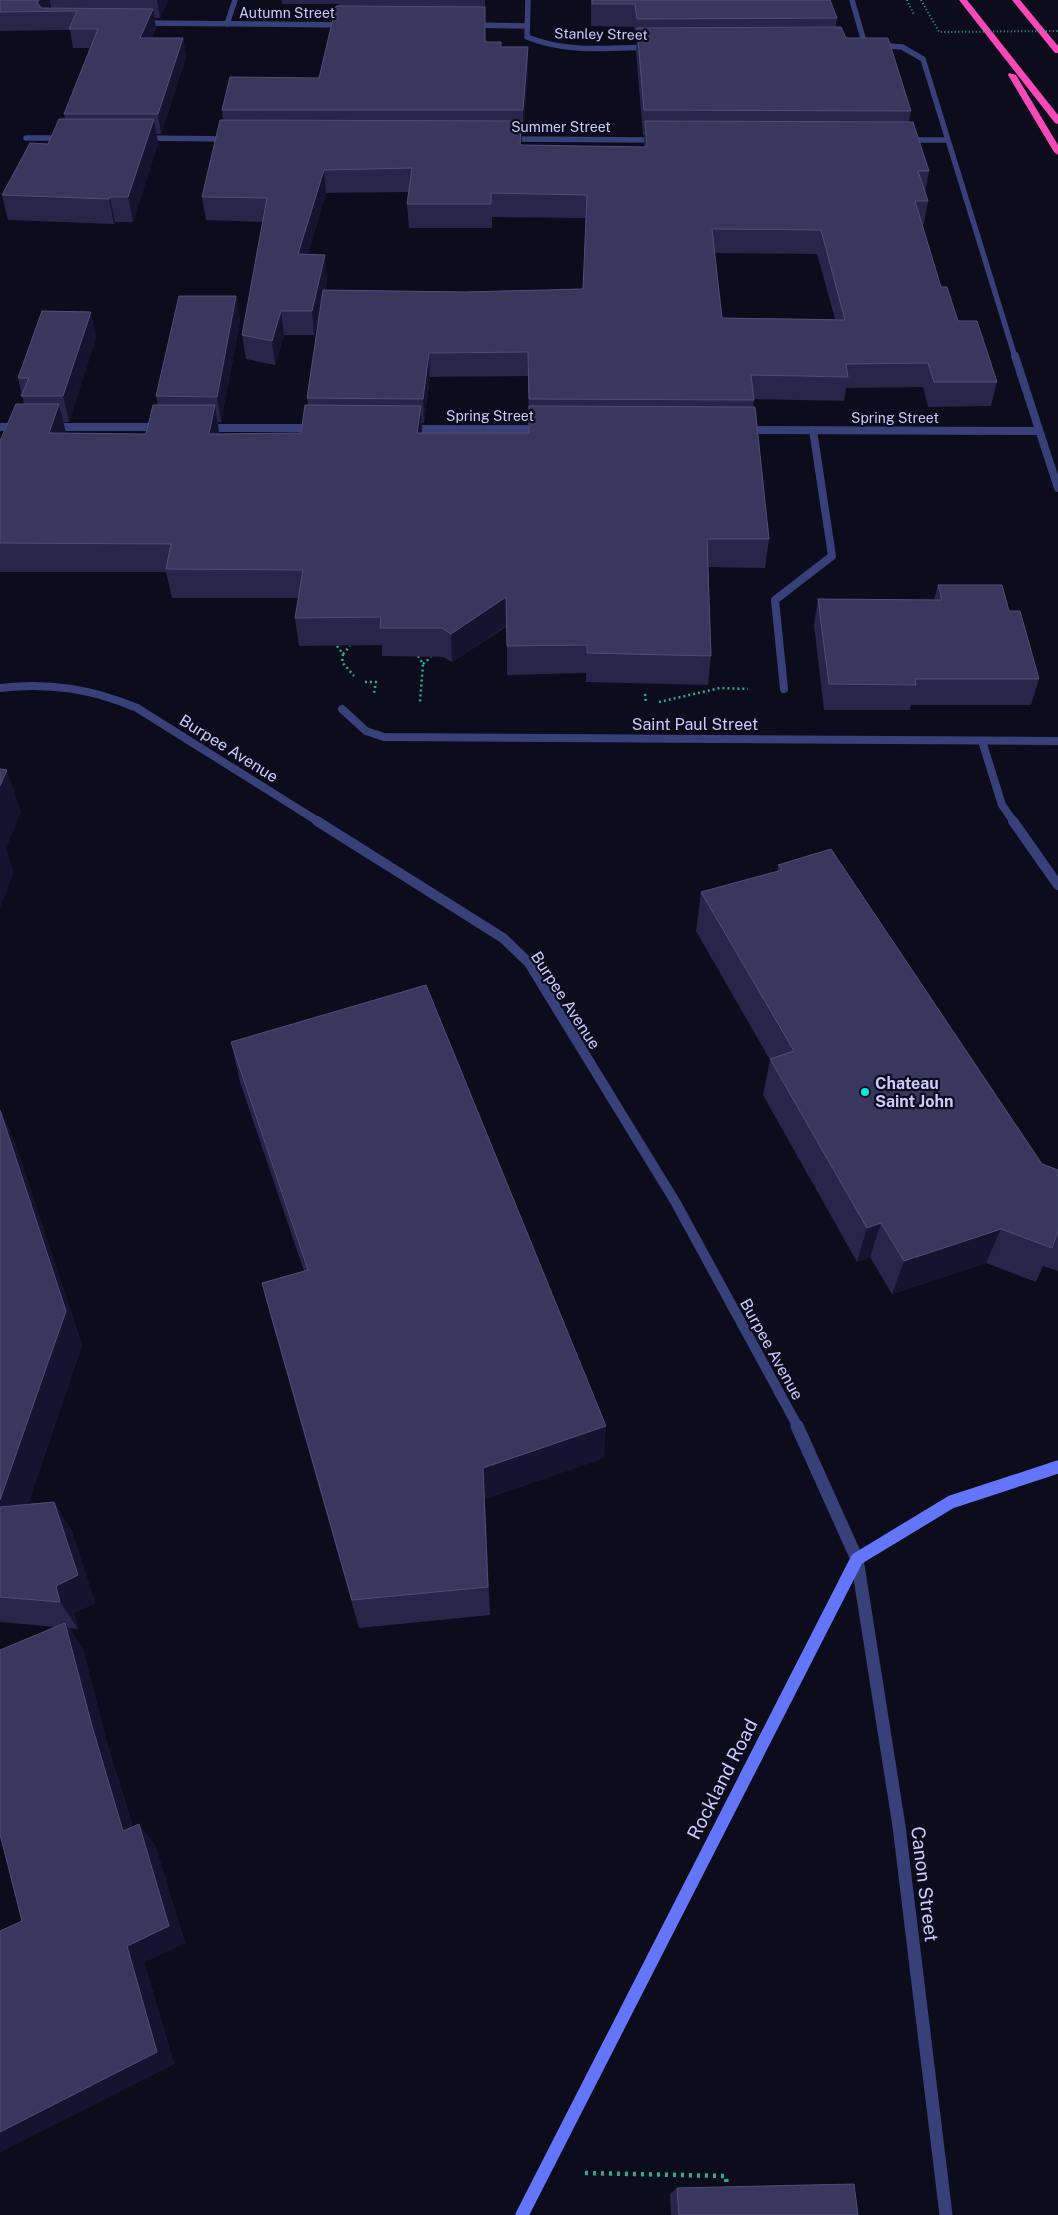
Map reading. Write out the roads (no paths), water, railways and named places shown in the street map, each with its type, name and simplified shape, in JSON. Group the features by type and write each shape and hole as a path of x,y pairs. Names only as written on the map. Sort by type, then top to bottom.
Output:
{"highway":[{"path":"963,0 1058,120"},
{"path":"1016,0 1058,50"},
{"path":"978,21 1058,152"}],"street":[{"path":"228,24 234,0"},
{"path":"467,26 527,26 528,0"},
{"path":"852,0 865,45"},
{"name":"Autumn Street","path":"138,23 357,25"},
{"name":"Stanley Street","path":"527,26 527,37 540,44 566,47 656,46"},
{"path":"855,45 901,45 912,50 923,59 1038,431 1058,488"},
{"path":"26,138 75,138"},
{"path":"134,138 234,139"},
{"name":"Summer Street","path":"501,139 669,140"},
{"path":"897,140 947,140"},
{"path":"2,427 32,427"},
{"path":"42,427 170,428"},
{"path":"200,428 319,428"},
{"name":"Spring Street","path":"398,428 546,429"},
{"name":"Spring Street","path":"734,430 1038,431"},
{"path":"784,689 775,600 832,556 813,430"},
{"name":"Burpee Avenue","path":"0,688 25,684 67,686 107,694 136,708 504,938 528,964 676,1203 796,1424 857,1559"},
{"name":"Saint Paul Street","path":"342,709 368,733 384,737 1058,741"},
{"path":"982,741 1002,805 1058,885"},
{"path":"857,1559 952,1502 1058,1467"},
{"name":"Rockland Road","path":"522,2215 857,1559"},
{"name":"Canon Street","path":"857,1559 899,1826 946,2215"}],"place":[{"name":"Chateau Saint John","path":"865,1092"}]}
